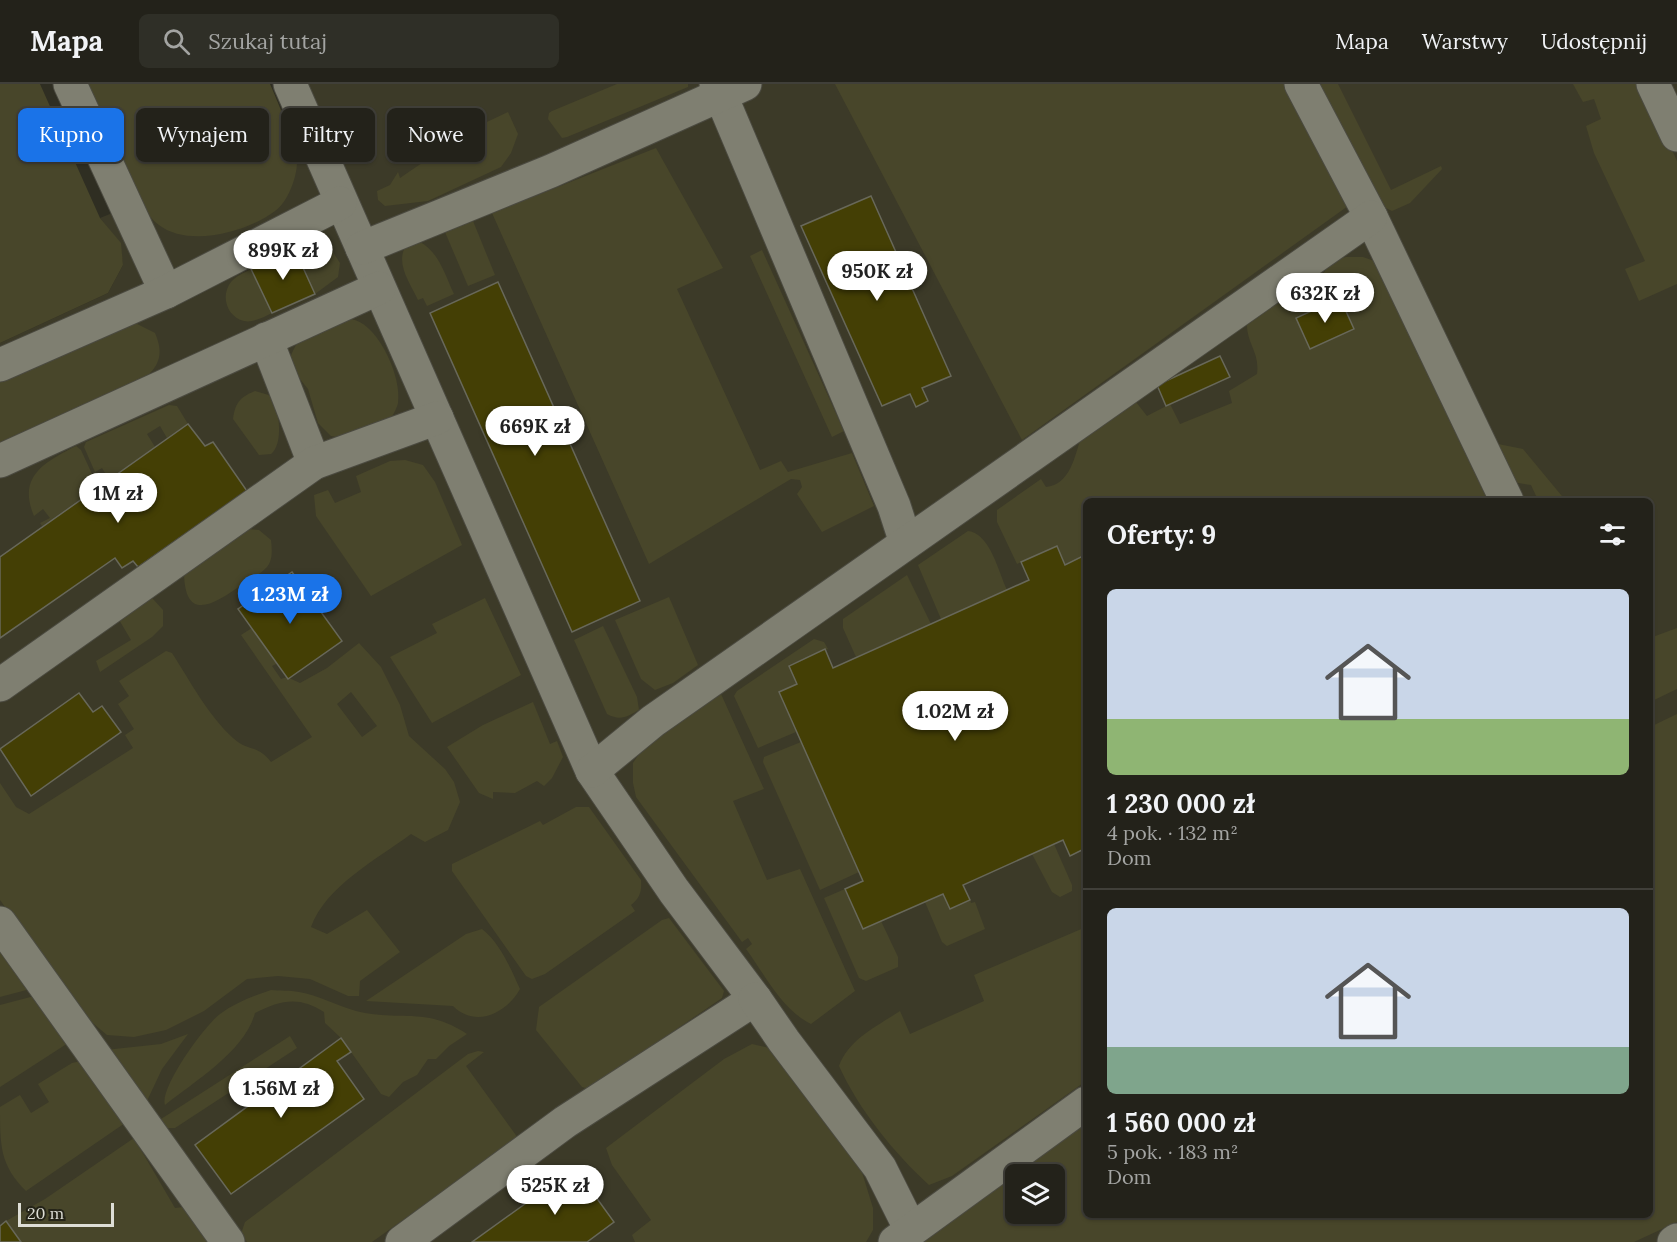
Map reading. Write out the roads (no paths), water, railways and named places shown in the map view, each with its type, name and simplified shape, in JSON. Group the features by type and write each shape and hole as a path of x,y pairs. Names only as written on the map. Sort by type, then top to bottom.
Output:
{"lane":[{"path":"70,84 166,292"},
{"path":"290,84 340,203 362,248 592,771 674,891 880,1168 903,1236 1083,1105"},
{"path":"1301,84 1371,217 1506,498"},
{"path":"1653,84 1677,135"},
{"path":"362,248 551,171 727,88 894,506 906,543"},
{"path":"0,365 166,292 340,203"},
{"path":"592,771 653,721 1371,217"},
{"path":"0,461 379,288"},
{"path":"266,339 314,463"},
{"path":"0,685 314,463 437,418"},
{"path":"0,923 228,1242"},
{"path":"402,1242 566,1122 755,999"}]}
